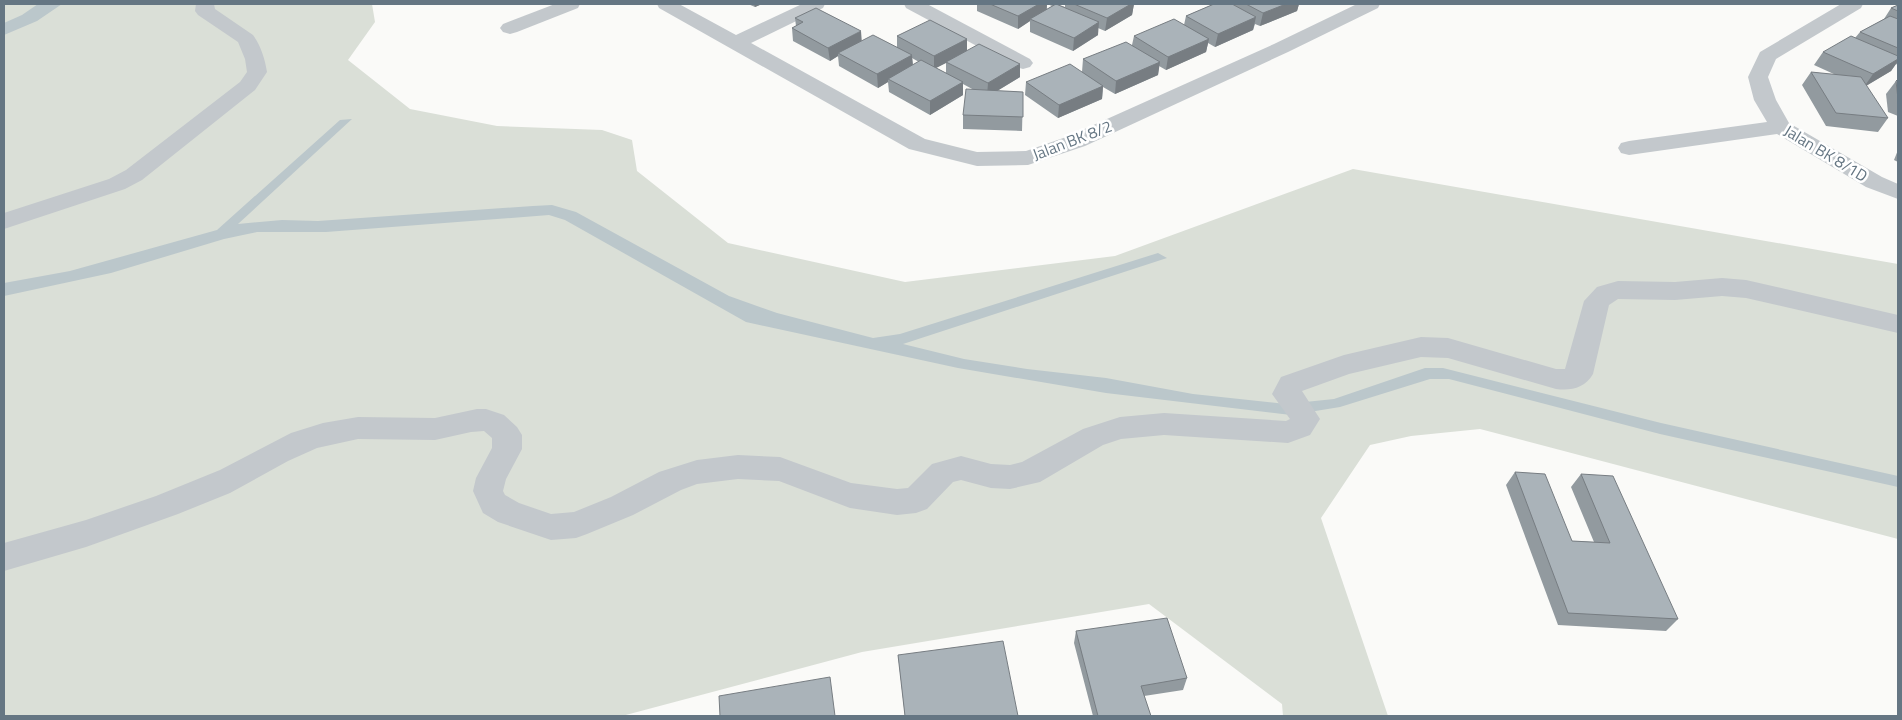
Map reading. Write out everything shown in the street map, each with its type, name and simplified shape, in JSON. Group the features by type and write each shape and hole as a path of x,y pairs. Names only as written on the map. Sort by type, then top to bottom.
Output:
{"street":[{"path":"4,221 117,184 134,175 248,86 257,72 255,59 246,39 214,18 206,11 205,4"},
{"path":"510,28 571,4"},
{"name":"Jalan BK 8/2","path":"666,4 917,144 977,159 1028,158 1077,141 1281,48 1370,4"},
{"path":"736,42 816,4"},
{"path":"912,4 1023,63"},
{"name":"Jalan BK 8/1D","path":"1854,4 1767,56 1758,77 1765,100 1781,127 1874,182 1898,192"},
{"path":"1629,148 1781,127"},
{"path":"4,557 166,506 220,483 291,447 312,438 338,431 384,426 443,428 464,421 484,420 497,423 507,435 506,449 491,478 488,491 494,504 509,513 551,527 576,525 622,506 670,481 697,472 738,467 780,470 850,494 897,502 916,500 943,473 961,468 991,476 1010,477 1029,473 1093,437 1120,428 1164,424 1288,432 1300,427 1306,419 1286,394 1291,384 1344,365 1421,347 1448,348 1556,379 1569,380 1579,374 1597,301 1606,293 1618,290 1675,291 1722,287 1746,289 1898,324"}],"shaded area":[{"path":"4,4 372,4 375,22 348,60 410,109 497,126 602,130 632,140 637,171 728,243 905,282 1115,256 1353,169 1898,264 1898,539 1480,429 1411,436 1370,445 1321,518 1388,716 1283,716 1282,704 1149,604 862,652 622,716 4,716"},
{"path":"38,4 62,4 37,21 4,35 4,23 22,15"},
{"path":"352,119 238,224 282,220 318,221 552,205 576,212 729,296 777,313 873,338 900,334 1158,253 1167,258 903,344 964,359 1027,369 1106,378 1193,394 1286,404 1334,399 1425,368 1443,368 1661,423 1898,476 1898,487 1660,434 1449,379 1430,379 1340,407 1291,415 1106,393 958,368 746,322 565,220 549,215 326,232 257,232 224,239 111,273 4,296 4,283 70,271 217,230 340,120"}],"building":[{"path":"990,4 1039,4 1018,16"},
{"path":"1056,4 1099,22 1074,38 1030,19"},
{"path":"1074,4 1131,4 1107,18"},
{"path":"1214,4 1232,4 1256,17 1218,34 1186,16"},
{"path":"1246,4 1286,4 1263,13"},
{"path":"1898,5 1898,11 1891,8"},
{"path":"816,8 861,31 828,48 792,28 803,22 795,18"},
{"path":"1890,16 1898,19 1898,48 1860,32"},
{"path":"1174,19 1209,39 1168,57 1134,36"},
{"path":"930,20 967,39 934,56 897,36"},
{"path":"873,35 912,55 877,74 838,53"},
{"path":"1851,36 1898,56 1898,59 1873,74 1823,52"},
{"path":"1126,42 1160,62 1116,81 1083,59"},
{"path":"979,44 1020,64 988,83 946,62"},
{"path":"921,60 963,82 930,101 888,79"},
{"path":"1070,64 1103,86 1059,105 1026,82"},
{"path":"1811,72 1861,77 1888,118 1836,113"},
{"path":"1898,79 1898,99 1896,81"},
{"path":"966,89 1023,92 1023,117 963,115"},
{"path":"1515,472 1545,474 1572,541 1610,543 1581,474 1613,476 1678,619 1568,613"},
{"path":"1167,618 1187,678 1141,686 1151,716 1098,716 1076,631"},
{"path":"1003,641 1018,716 905,716 898,655"},
{"path":"830,677 835,716 720,716 719,696"}]}
